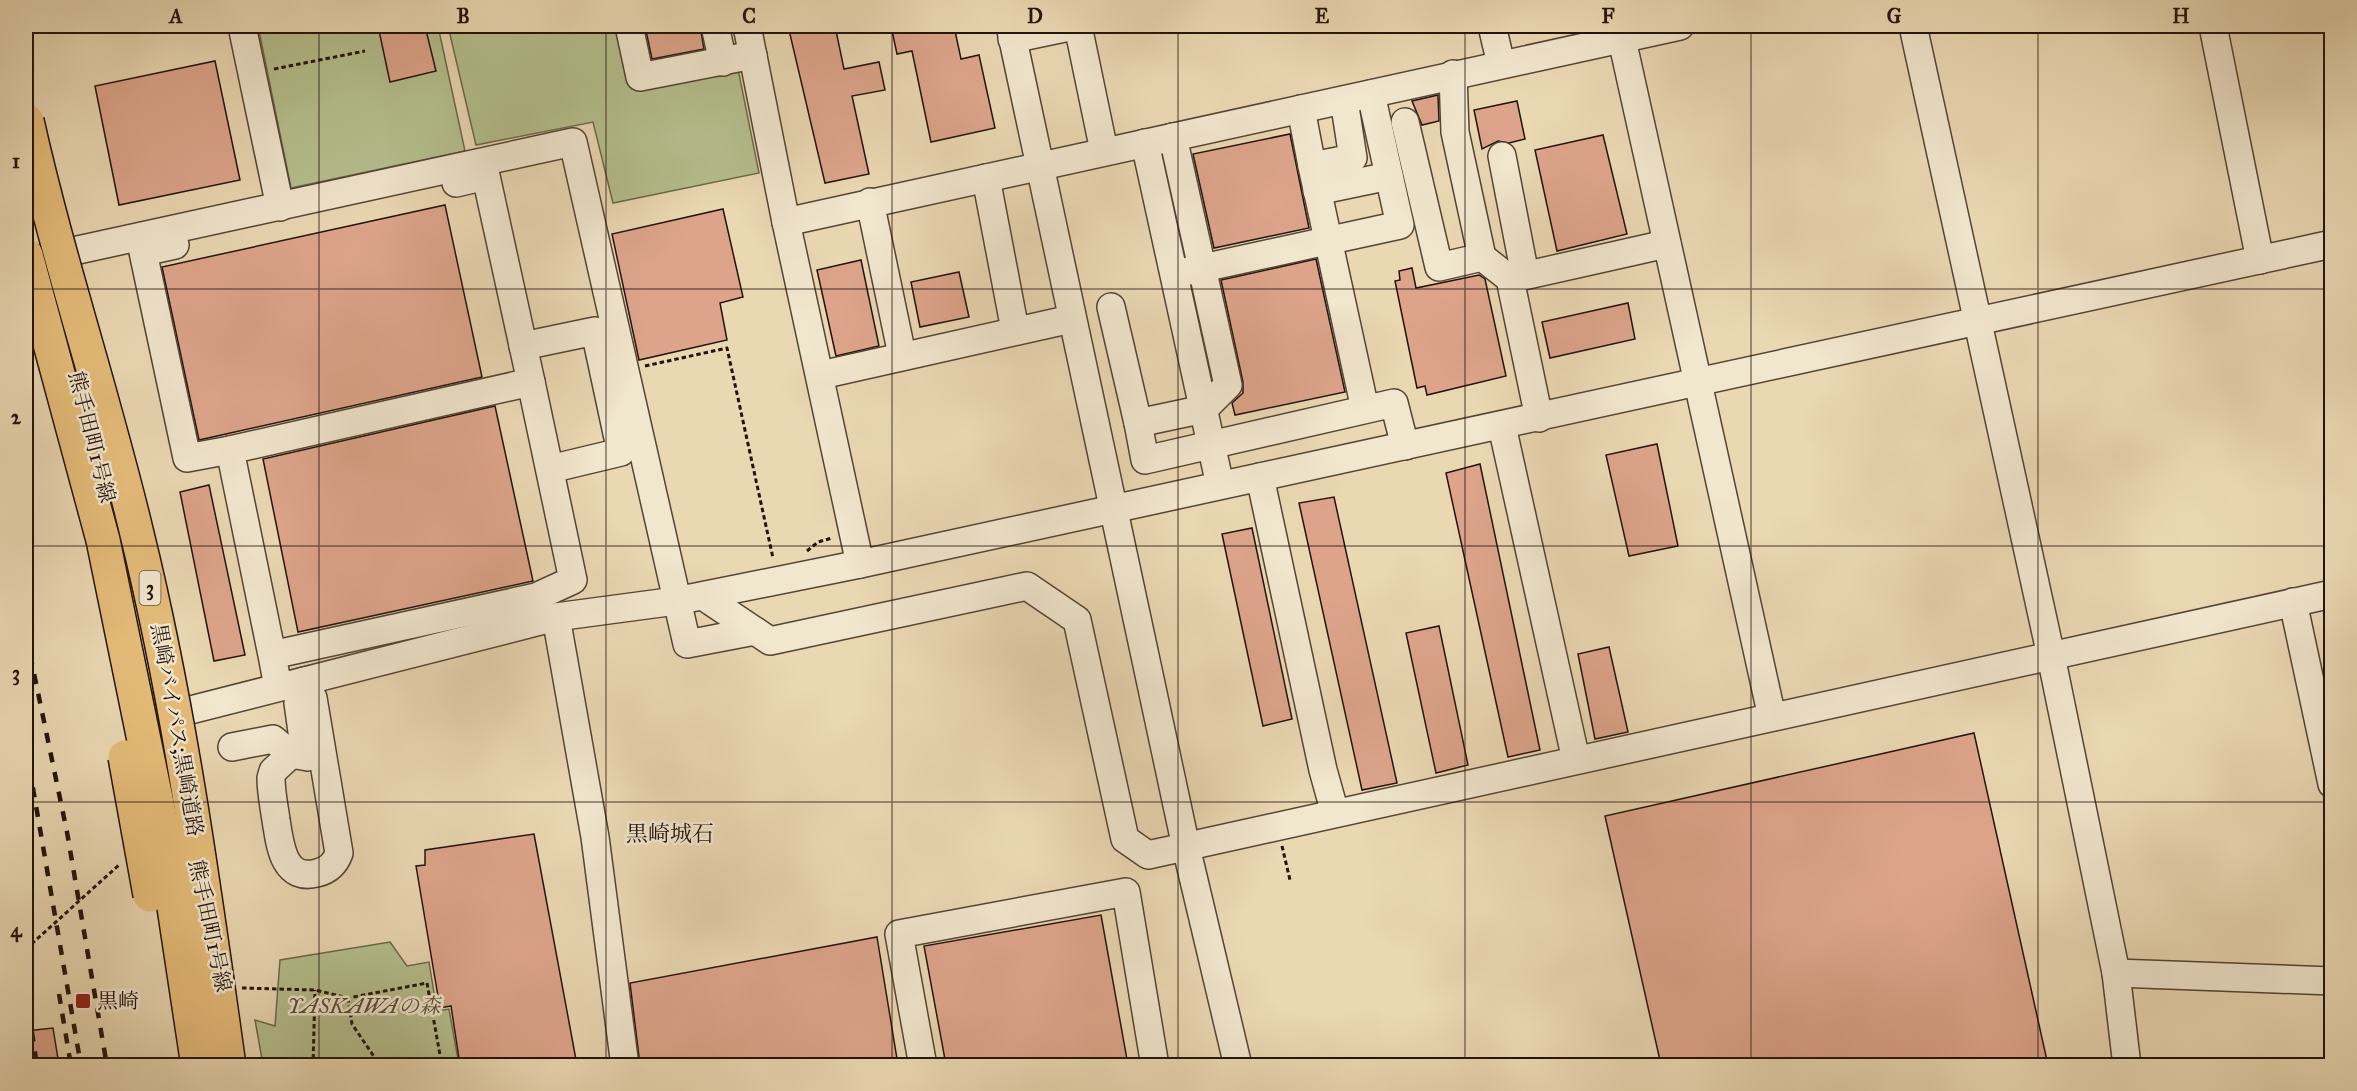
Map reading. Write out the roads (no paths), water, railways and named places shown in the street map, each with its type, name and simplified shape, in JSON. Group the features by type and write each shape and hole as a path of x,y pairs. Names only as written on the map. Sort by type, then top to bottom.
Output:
{"highway":[{"name":"黒崎バイパス;黒崎道路","path":"27,121 47,210 137,532 170,676 197,834 229,1065"},
{"path":"47,210 120,528 148,678 177,810 189,915 215,1065"},
{"path":"36,256 105,551 162,828 198,1065"},
{"path":"26,312 82,547 112,692 182,1065"}],"street":[{"path":"242,26 280,207"},
{"path":"629,26 640,78 753,55"},
{"path":"715,26 723,62"},
{"path":"751,26 753,55 786,222 860,564"},
{"path":"1104,151 1076,26 1011,32 1186,847 1238,1065"},
{"path":"1492,26 1501,64"},
{"path":"786,222 986,178 1039,164 1301,110 1501,64 1620,32 1680,26"},
{"path":"1913,26 2051,656 2116,973 2127,1065"},
{"path":"2212,26 2260,260"},
{"path":"1620,32 1772,717"},
{"path":"1453,74 1455,132 1482,258"},
{"path":"1175,274 1400,225 1371,94"},
{"path":"1315,179 1353,158 1344,100"},
{"path":"1301,110 1327,241 1365,410"},
{"path":"1405,122 1439,267 1482,258 1517,277 1666,244"},
{"path":"1138,423 1204,409 1228,385 1204,267 1173,137"},
{"path":"36,256 280,207 573,142 687,644 755,631"},
{"path":"1145,143 1220,485"},
{"path":"1502,156 1517,277 1539,418"},
{"name":"熊手田町1号線","path":"26,157 36,256 163,717 240,1065"},
{"path":"272,655 536,597 573,580 524,346 486,176 143,252 187,458 531,382"},
{"path":"1315,179 1389,176"},
{"path":"986,178 1014,330"},
{"path":"870,202 902,355"},
{"path":"163,717 556,617 676,601 860,564 1539,418 1699,380 1977,323 2331,244"},
{"path":"1111,307 1145,460 1394,404 1405,446"},
{"path":"820,375 1071,319"},
{"path":"524,346 595,331 621,452 550,469"},
{"path":"1502,426 1576,760"},
{"path":"230,450 272,655 291,684 298,703 303,739 273,771 271,786 281,850 293,871 303,874 327,870 339,853 313,698 291,684"},
{"path":"1260,477 1323,770 1335,813"},
{"path":"703,596 770,640 1027,586 1077,620 1125,839 1148,855 2331,594"},
{"path":"2293,602 2331,784"},
{"path":"556,617 595,837 625,1065"},
{"name":"熊手田町1号線","path":"163,717 175,986 182,1065"},
{"path":"232,747 273,739 291,754 308,758 326,770"},
{"path":"923,1065 898,934 1126,892 1155,1065"},
{"path":"2116,973 2331,981"}],"railway":[{"path":"26,635 67,832 107,1066"},
{"path":"26,748 81,1066"},
{"path":"26,992 37,1066"},
{"path":"59,994 71,1066"}],"place":[{"name":"黒崎","path":"83,1001"}],"district":[{"name":"黒崎城石","path":"670,833"}],"park label":[{"name":"YASKAWAの森","path":"364,1006"}]}
